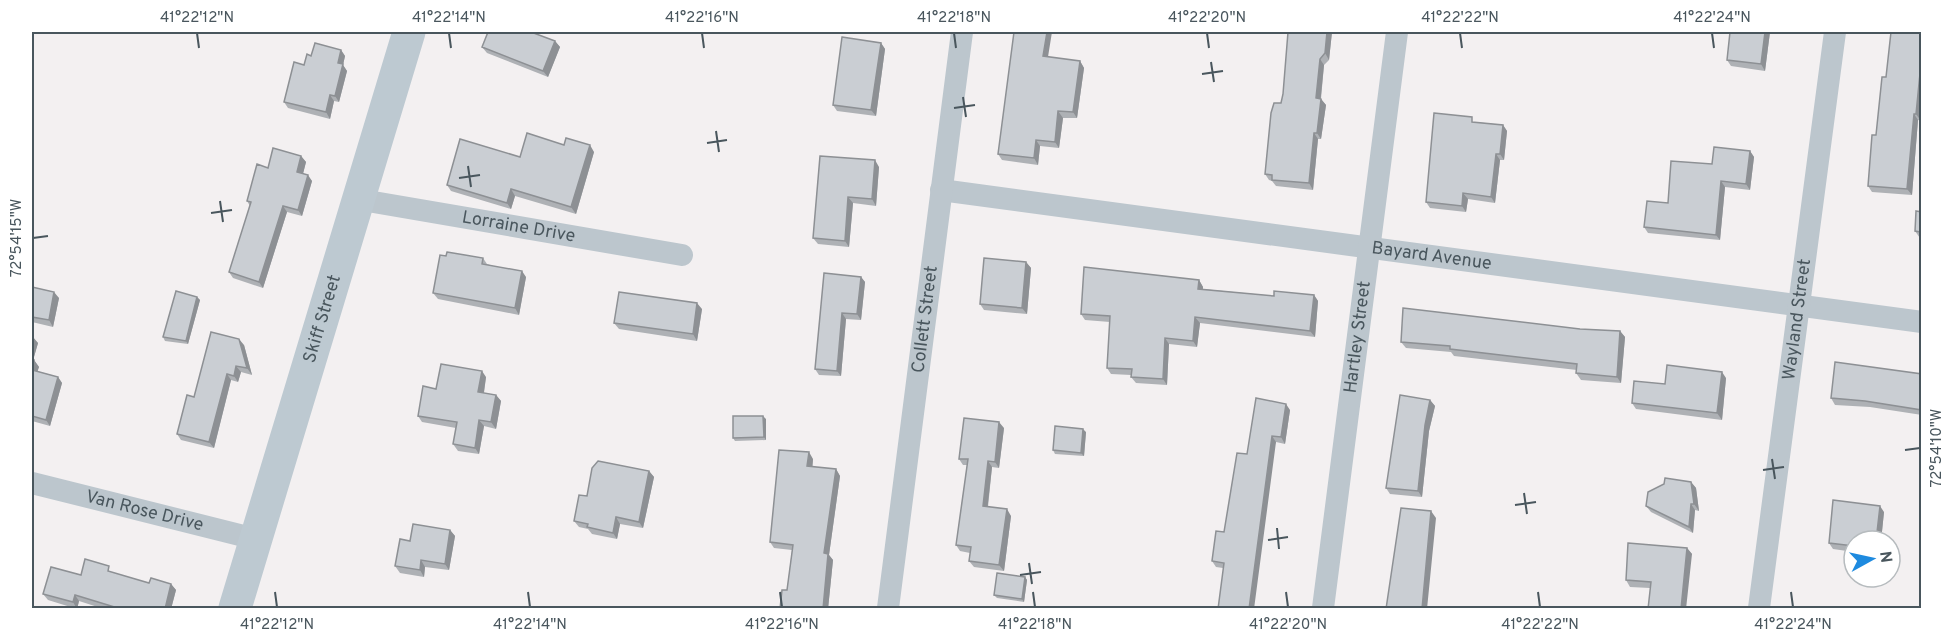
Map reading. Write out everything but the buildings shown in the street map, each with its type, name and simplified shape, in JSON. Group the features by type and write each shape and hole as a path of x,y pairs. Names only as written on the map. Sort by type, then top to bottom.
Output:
{"main road":[{"name":"Skiff Street","path":"235,609 356,200 409,32"}],"street":[{"name":"Collett Street","path":"888,609 962,32"},
{"name":"Hartley Street","path":"1323,609 1397,32"},
{"name":"Wayland Street","path":"1760,609 1801,306 1834,32"},
{"name":"Bayard Avenue","path":"941,190 1371,246 1922,322"},
{"name":"Lorraine Drive","path":"356,200 682,255"},
{"name":"Van Rose Drive","path":"32,483 256,539"}]}
